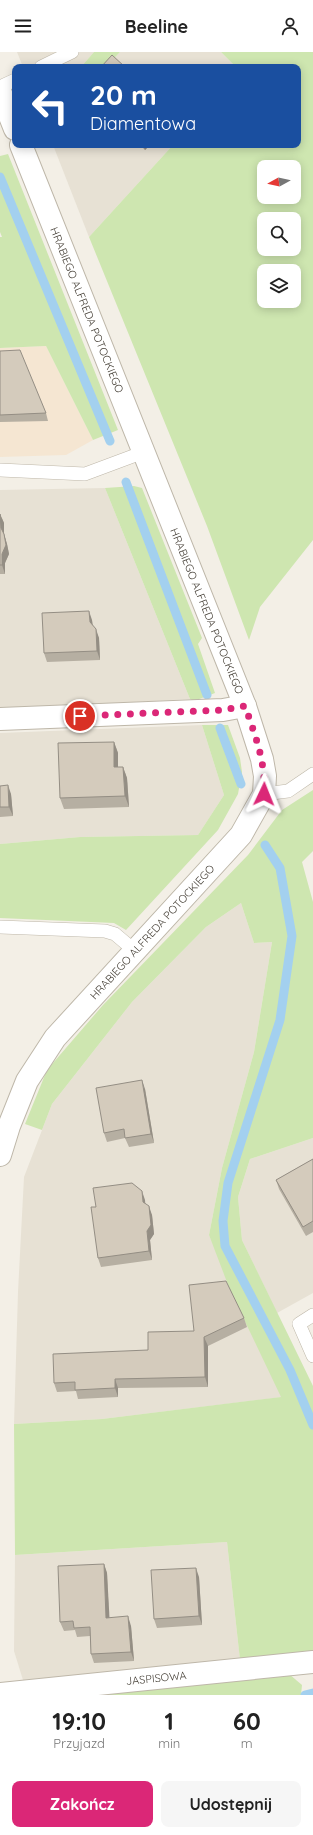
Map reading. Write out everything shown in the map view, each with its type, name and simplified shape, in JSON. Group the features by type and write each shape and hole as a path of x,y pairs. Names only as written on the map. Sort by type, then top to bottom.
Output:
{"street":[{"path":"0,91 12,121"},
{"name":"HRABIEGO ALFREDA POTOCKIEGO","path":"0,1155 9,1126 27,1081 55,1038 242,836 264,794 265,776 262,758 245,706 22,148"},
{"path":"0,719 223,710 245,706"},
{"name":"JASPISOWA","path":"0,1694 313,1662"}],"lane":[{"path":"47,64 72,52"},
{"path":"0,87 12,81"},
{"path":"0,470 85,474 144,452"},
{"path":"264,794 288,791 313,774"},
{"path":"0,928 105,930 116,934 135,951"},
{"path":"313,1315 299,1324 313,1356"}],"shaded area":[{"path":"17,52 94,52 84,64 22,64"},
{"path":"120,52 221,52 233,64 109,64"},
{"path":"54,148 170,148 89,237"},
{"path":"46,346 93,440 66,455 0,457 0,348"},
{"path":"105,488 190,699 0,709 0,490"},
{"path":"202,725 224,795 198,835 80,837 0,844 0,733"},
{"path":"241,903 254,943 272,942 254,1052 222,1168 209,1235 282,1397 102,1419 14,1424 18,1292 24,1177 52,1104 132,1002 206,927"},
{"path":"313,1138 313,1293 277,1313 242,1240 238,1197 250,1159"},
{"path":"227,1542 240,1660 23,1680 14,1651 15,1555"}],"green space":[{"path":"94,52 120,52 109,64 84,64"},
{"path":"221,52 313,52 313,540 260,607 249,640 207,526 89,237 170,148 301,148 301,64 233,64"},
{"path":"8,154 118,430 93,440 46,346 0,348 0,237 2,237 0,232 0,156"},
{"path":"134,486 142,488 202,638 198,644 215,693 194,701 190,699 105,488"},
{"path":"202,725 228,725 240,758 242,772 238,794 218,830 126,930 114,923 0,918 0,844 80,837 198,835 224,795"},
{"path":"313,790 313,851 302,862 313,902 313,1138 250,1159 238,1197 242,1240 313,1386 313,1652 240,1660 227,1542 15,1555 14,1424 102,1419 281,1397 230,1290 209,1235 222,1168 254,1052 272,942 254,943 241,903 206,927 132,1002 52,1104 42,1130 25,1124 47,1070 103,1005 248,855 282,810"},
{"path":"289,1674 302,1685 301,1695 76,1695"}],"building":[{"path":"112,55 122,64 104,64"},
{"path":"20,350 46,413 0,415 0,351"},
{"path":"0,514 1,528 6,545 2,554 2,565 0,565"},
{"path":"89,611 90,622 96,629 97,651 44,653 42,613"},
{"path":"114,742 114,767 123,767 125,796 60,798 58,743"},
{"path":"8,785 9,807 0,807 0,786"},
{"path":"142,1080 151,1134 125,1138 124,1129 104,1133 96,1088"},
{"path":"313,1159 313,1221 303,1227 276,1180"},
{"path":"132,1183 142,1191 143,1202 149,1206 151,1225 147,1231 149,1251 98,1258 91,1207 96,1207 93,1188"},
{"path":"226,1281 244,1318 204,1337 205,1377 115,1379 115,1388 75,1390 75,1382 54,1383 53,1354 148,1350 148,1332 194,1331 189,1285"},
{"path":"104,1564 106,1618 128,1616 131,1652 91,1654 90,1627 74,1628 73,1621 60,1622 58,1566"},
{"path":"196,1568 199,1616 154,1619 151,1570"}],"waterway":[{"path":"0,177 110,441"},
{"path":"126,482 207,695"},
{"path":"220,728 241,784"},
{"path":"265,845 280,868 292,936 280,1020 228,1183 223,1221 225,1246 290,1370 313,1425"},
{"path":"305,1695 313,1693"}],"route":[{"path":"80,716 223,710 245,706 262,758 265,776 264,794"}]}
